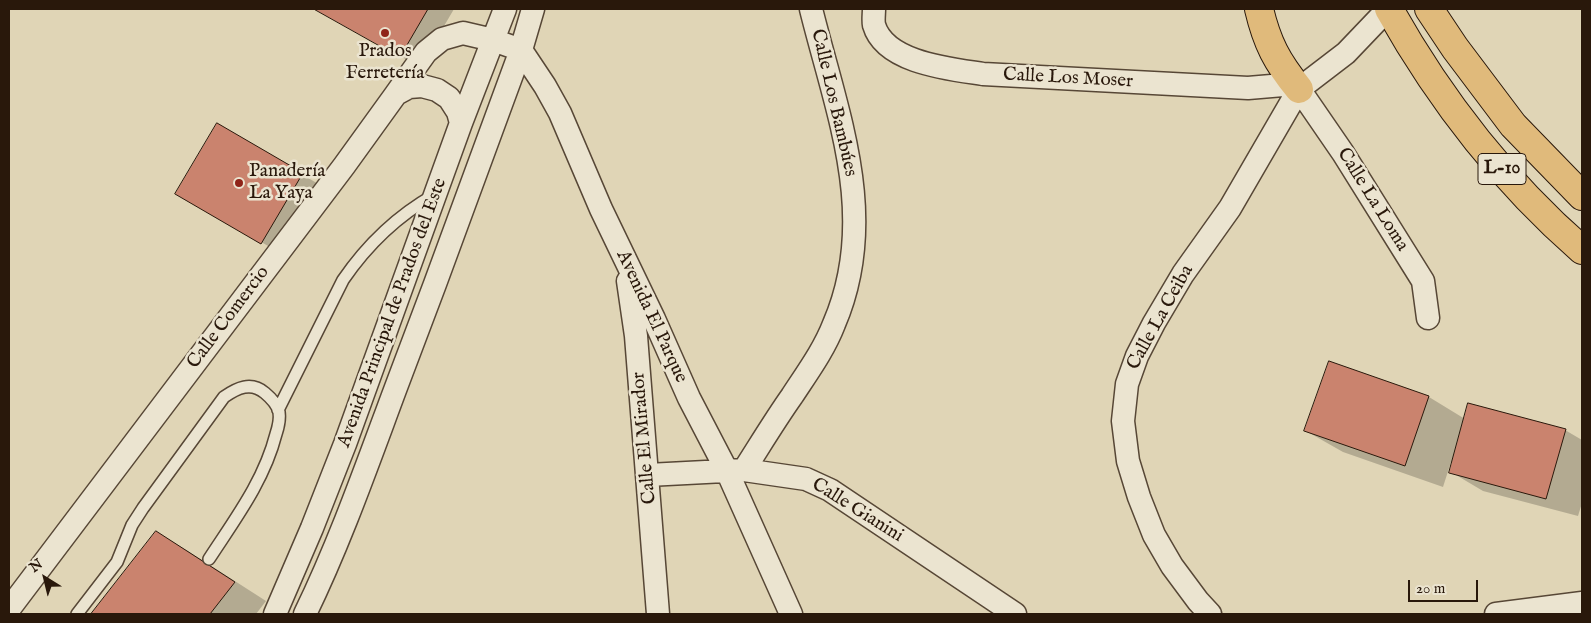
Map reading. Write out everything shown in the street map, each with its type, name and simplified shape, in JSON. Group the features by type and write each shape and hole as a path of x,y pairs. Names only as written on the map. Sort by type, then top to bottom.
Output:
{"highway":[{"path":"1260,9 1265,33 1274,55 1297,86"},
{"name":"L-10","path":"1388,9 1432,80 1493,158 1524,196 1582,250"},
{"name":"L-10","path":"1429,9 1455,48 1513,125 1582,196"}],"street":[{"name":"Avenida Principal de Prados del Este","path":"275,614 345,444 461,123 505,9"},
{"name":"Avenida Principal de Prados del Este","path":"305,614 319,586 346,520 521,50 533,9"},
{"name":"Calle Los Bambúes","path":"736,470 818,355 834,325 844,299 852,264 855,233 847,145 811,9"},
{"name":"Calle Los Moser","path":"874,9 874,25 885,44 908,58 940,67 983,74 1248,88 1297,86"},
{"path":"1297,86 1346,53 1388,9"},
{"name":"Calle Comercio","path":"9,609 338,174 426,52 442,39 463,33 493,40"},
{"path":"493,40 521,50"},
{"name":"Avenida El Parque","path":"521,50 560,113 626,263 654,319 689,398 736,470 791,614"},
{"path":"396,94 409,87 416,86 437,90 449,98 458,112 461,123"},
{"name":"Calle La Loma","path":"1297,86 1348,161 1423,281 1428,318"},
{"name":"Calle La Ceiba","path":"1210,614 1172,566 1154,535 1139,497 1128,462 1123,421 1127,384 1137,356 1154,323 1183,274 1230,208 1297,86"},
{"name":"Calle El Mirador","path":"626,263 636,336 658,614"},
{"name":"Calle Gianini","path":"648,475 736,470 806,479 830,490 1015,614"},
{"path":"1496,614 1582,603"}],"lane":[{"path":"209,559 254,490 265,469 278,428 278,410 343,280 367,249 396,221 413,207 436,194"},
{"path":"77,614 117,562 132,525 143,508 224,397 236,389 259,388 274,402 278,410"}],"building":[{"name":"Prados Ferretería","path":"314,9 428,9 400,57"},
{"name":"Panadería La Yaya","path":"217,123 303,173 261,244 175,194"},
{"path":"1329,361 1429,396 1405,466 1304,431"},
{"path":"1468,403 1566,429 1546,499 1449,473"},
{"path":"156,531 235,582 210,614 91,614"}],"place":[{"name":"Prados Ferretería","path":"385,33"},
{"name":"Panadería La Yaya","path":"239,183"}]}
